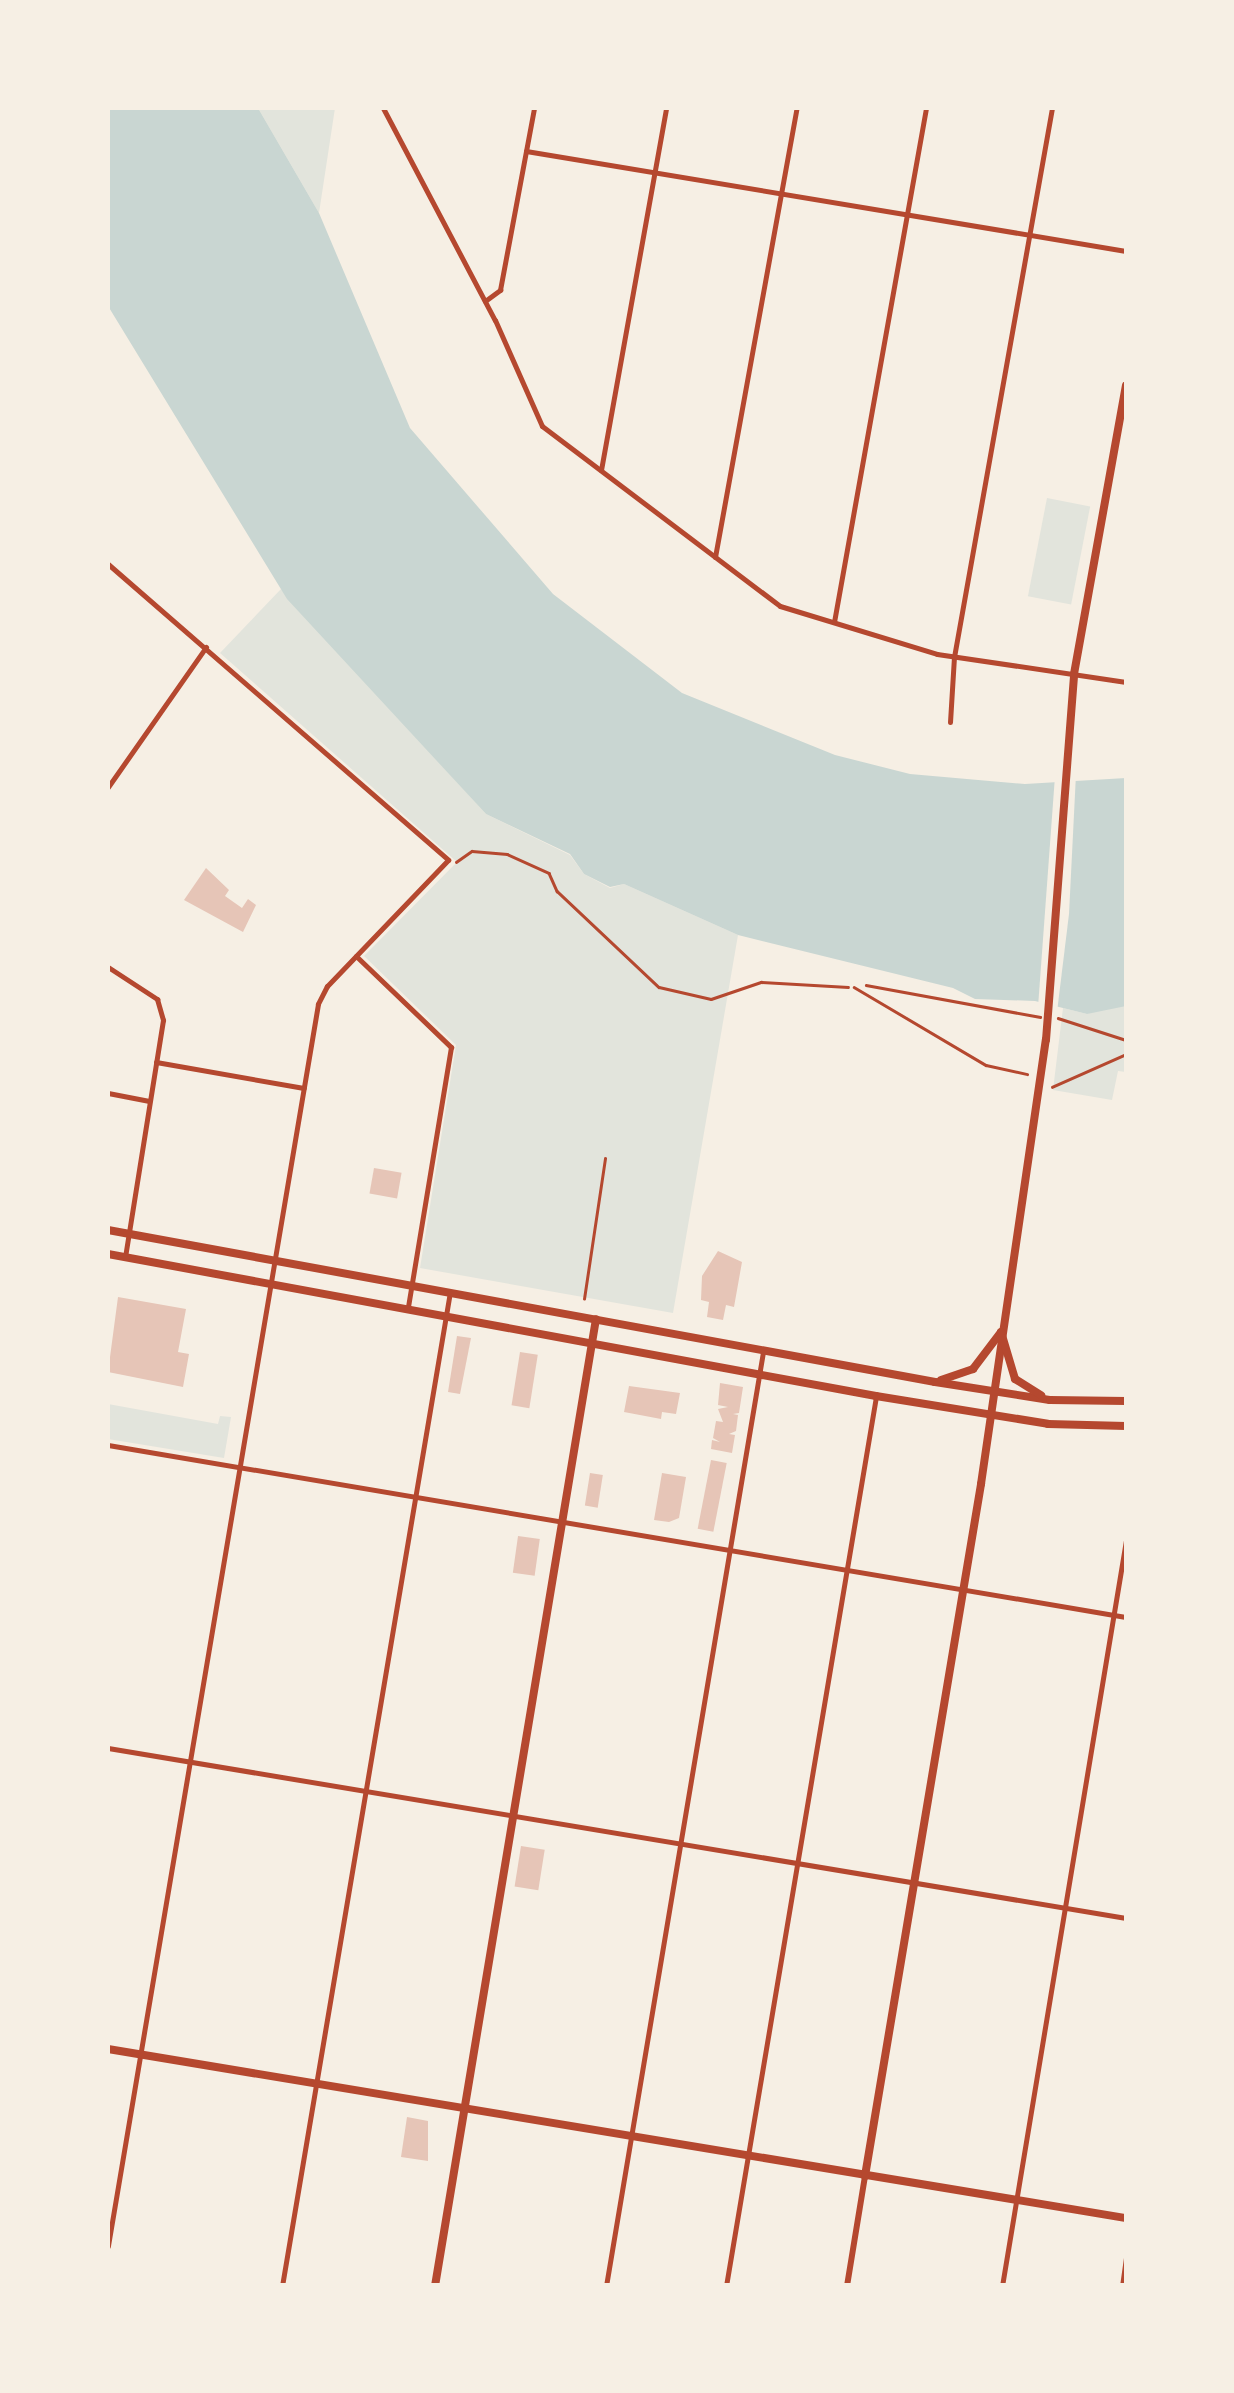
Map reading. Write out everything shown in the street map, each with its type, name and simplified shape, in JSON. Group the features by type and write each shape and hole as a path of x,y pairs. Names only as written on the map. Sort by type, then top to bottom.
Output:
{"main road":[{"path":"865,2176 965,1590 1046,1040 1074,674 1126,386"},
{"path":"108,1230 935,1382 1050,1400 1126,1401"},
{"path":"108,1254 876,1396 990,1415 1126,1426"},
{"path":"435,2286 596,1318"},
{"path":"935,1382 973,1369 1001,1332"},
{"path":"1001,1332 1015,1379 1050,1400"},
{"path":"108,2049 1126,2218"}],"street":[{"path":"394,108 385,110 485,301 532,414 600,470 780,606 954,657 1126,682"},
{"path":"485,301 500,290 534,108"},
{"path":"600,470 666,108"},
{"path":"715,557 797,108"},
{"path":"834,622 926,108"},
{"path":"950,722 954,657 1052,108"},
{"path":"526,151 654,176 1126,251"},
{"path":"108,564 448,860 356,956 318,1004 108,2246"},
{"path":"108,787 206,647"},
{"path":"356,956 451,1047 408,1308"},
{"path":"108,967 157,999 163,1020 125,1257"},
{"path":"156,1062 304,1088"},
{"path":"108,1094 149,1100"},
{"path":"282,2286 450,1292"},
{"path":"606,2286 763,1349"},
{"path":"726,2286 876,1396"},
{"path":"108,1445 1126,1618"},
{"path":"1002,2286 1126,1540"},
{"path":"108,1748 1126,1918"},
{"path":"847,2286 865,2176"},
{"path":"1122,2286 1126,2256"}],"lane":[{"path":"854,987 986,1064 1027,1074"}],"path":[{"path":"448,860 460,863 472,851 534,864 621,957 659,987 711,999 761,982 854,987 870,984 1064,1019 1080,1030 1126,1040"},
{"path":"1052,1087 1126,1054"},
{"path":"584,1298 605,1159"}],"shaded area":[{"path":"108,108 258,108 319,213 410,428 553,594 682,693 835,755 910,774 1025,784 1126,778 1126,1006 1087,1014 1035,1001 975,999 953,988 738,935 624,884 610,887 584,874 570,854 486,814 287,599 108,306"},
{"path":"258,108 335,108 319,213"},
{"path":"1047,498 1090,506 1071,605 1028,596"},
{"path":"281,589 486,814 570,855 584,874 610,888 624,884 738,935 673,1313 420,1268 456,1045 364,956 457,862 220,653"},
{"path":"1104,1006 1126,1006 1126,1072 1118,1071 1112,1100 1053,1090 1063,1008 1087,1014"},
{"path":"108,1404 218,1424 220,1416 231,1417 224,1458 108,1439"}],"pier":[{"path":"1076,774 1069,914 1057,1012 1038,1007 1055,776"}],"building":[{"path":"206,868 229,890 225,896 242,908 248,899 256,905 243,932 184,900"},
{"path":"374,1168 402,1173 397,1198 369,1194"},
{"path":"718,1251 742,1262 734,1307 726,1305 723,1320 707,1317 709,1302 701,1300 702,1276"},
{"path":"118,1297 186,1309 178,1352 189,1354 183,1387 108,1372"},
{"path":"457,1336 471,1338 460,1394 448,1392"},
{"path":"520,1352 538,1355 529,1408 512,1405"},
{"path":"720,1383 743,1387 739,1413 733,1414 738,1415 736,1431 729,1434 735,1435 732,1453 711,1449 712,1440 720,1442 713,1438 716,1421 723,1422 718,1409 728,1407 718,1405"},
{"path":"629,1386 680,1393 676,1414 662,1412 661,1419 624,1412"},
{"path":"711,1460 727,1463 713,1532 698,1529"},
{"path":"590,1473 603,1475 598,1508 585,1506"},
{"path":"662,1473 686,1477 679,1518 669,1522 654,1520"},
{"path":"518,1536 540,1539 535,1576 513,1573"},
{"path":"521,1846 545,1850 538,1890 515,1886"},
{"path":"407,2117 428,2121 428,2161 401,2157"}]}
